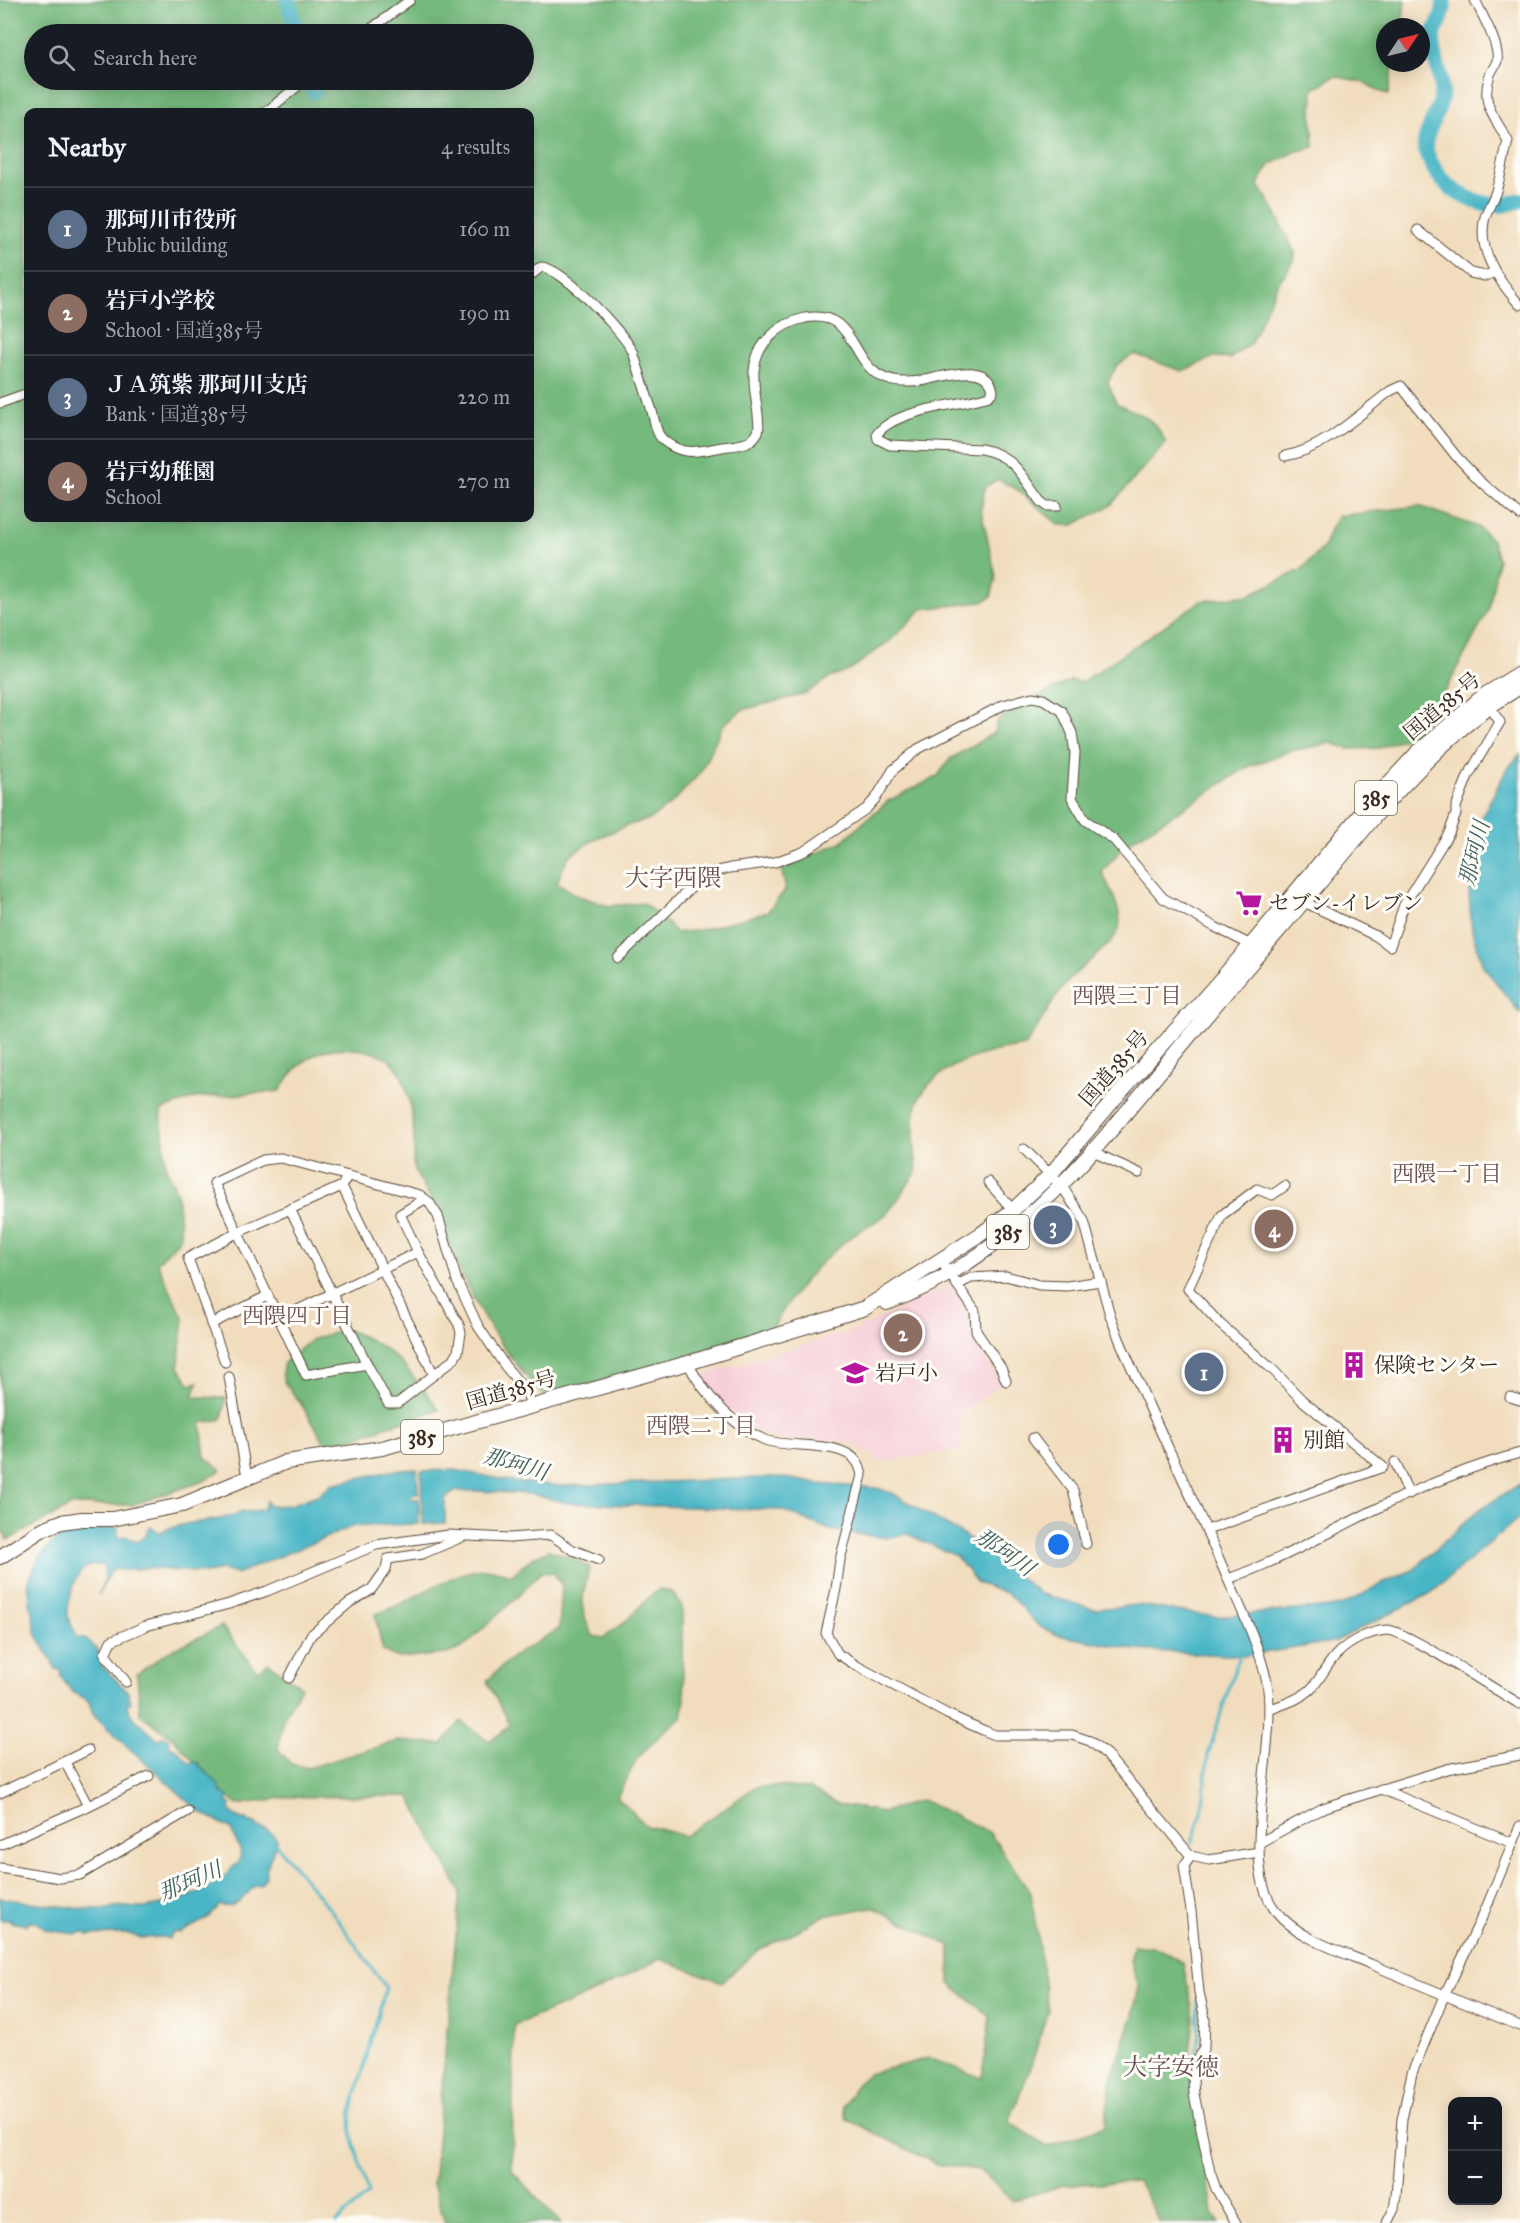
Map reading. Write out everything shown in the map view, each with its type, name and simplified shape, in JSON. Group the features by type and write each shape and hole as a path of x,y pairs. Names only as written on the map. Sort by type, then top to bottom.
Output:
{"highway":[{"name":"国道385号","path":"0,1557 43,1529 62,1522 112,1519 158,1512 182,1505 286,1462 381,1448 688,1363 865,1308 888,1303 950,1272 991,1246 1062,1186 1094,1150 1256,948 1293,892 1417,753 1483,696 1520,673"},
{"name":"国道385号","path":"865,1308 941,1261 1013,1210 1050,1175 1117,1096 1256,948 1304,902 1374,817 1418,769 1458,731 1489,706 1520,687"}],"street":[{"path":"378,24 410,0"},
{"path":"1475,0 1495,43 1497,60 1490,74 1485,94 1488,105 1508,141 1496,193 1485,218 1482,237 1489,260 1501,284 1520,305"},
{"path":"271,108 293,90"},
{"path":"1418,230 1471,273 1485,276 1495,272"},
{"path":"534,273 541,267 552,270 599,309 628,342 660,435 673,447 684,451 694,451 744,444 752,439 759,428 752,374 758,353 766,340 789,323 806,318 823,317 835,321 844,328 868,368 877,376 889,381 913,383 969,372 981,374 992,385 993,392 989,396 938,407 896,420 882,427 877,434 878,439 890,445 981,449 996,452 1012,462 1041,501 1047,506 1057,506"},
{"path":"1285,456 1320,444 1390,391 1401,386 1456,456 1480,482 1520,515"},
{"path":"0,403 24,394"},
{"path":"618,958 703,878 711,873 730,868 775,862 804,852 866,809 876,798 893,770 918,749 1003,705 1032,697 1043,699 1062,711 1072,733 1076,753 1072,798 1085,820 1114,840 1163,898 1256,948"},
{"path":"1304,902 1376,936 1390,946 1404,906 1449,833 1468,776 1500,722 1489,706"},
{"path":"1024,1149 1062,1186 1084,1221 1120,1341 1238,1599 1259,1657 1267,1683 1269,1710 1259,1847 1260,1876 1265,1893 1275,1910 1289,1926 1444,1996 1520,2025"},
{"path":"1094,1150 1138,1173"},
{"path":"367,1364 306,1375 214,1183 262,1160 281,1158 420,1195 438,1216 457,1281 478,1326 505,1366 527,1392 531,1406"},
{"path":"225,1362 188,1258 239,1232 342,1186 347,1176"},
{"path":"988,1182 1013,1210"},
{"path":"342,1186 434,1375"},
{"path":"1207,1530 1383,1467 1302,1400 1273,1370 1220,1324 1188,1289 1222,1215 1257,1189 1272,1195 1285,1186"},
{"path":"291,1209 388,1403 398,1403 454,1359 458,1352 461,1333 459,1325 418,1252 400,1214 425,1199"},
{"path":"279,1319 418,1252"},
{"path":"941,1261 975,1311 976,1331 1006,1381"},
{"path":"957,1285 971,1278 1006,1276 1039,1285 1067,1286 1101,1281"},
{"path":"211,1324 267,1296"},
{"path":"688,1363 706,1392 723,1410 750,1432 766,1440 845,1452 857,1462 862,1475 844,1540 826,1633 838,1654 947,1714 995,1735 1072,1736 1090,1741 1106,1754 1191,1856 1209,1860 1259,1847 1323,1808 1447,1769 1520,1755"},
{"path":"229,1377 247,1477"},
{"path":"1033,1438 1073,1490 1086,1544"},
{"path":"1228,1579 1266,1565 1409,1494 1520,1453"},
{"path":"1395,1462 1409,1494"},
{"path":"126,1682 105,1654 111,1641 157,1623 229,1604 267,1591 376,1545 448,1535 509,1538 551,1535 573,1550 599,1560"},
{"path":"289,1678 311,1635 348,1603 371,1590 386,1569 388,1559 422,1554 464,1536"},
{"path":"1269,1710 1293,1701 1310,1690 1338,1653 1352,1643 1372,1633 1390,1630 1439,1655 1520,1704"},
{"path":"0,1794 88,1750"},
{"path":"65,1762 88,1806"},
{"path":"0,1845 149,1776"},
{"path":"1381,1789 1512,1843"},
{"path":"0,1868 60,1878 80,1875 188,1811"},
{"path":"1387,2223 1394,2209 1402,2119 1412,2073 1444,1996 1484,1913 1520,1826"},
{"path":"1191,1856 1184,1866 1199,1992 1205,2019 1204,2046 1197,2060 1193,2079 1194,2094 1210,2172 1216,2190 1236,2223"}],"shaded area":[{"name":"岩戸小","path":"945,1286 952,1288 964,1305 973,1336 992,1369 1004,1382 958,1415 962,1450 882,1462 854,1444 822,1440 779,1440 754,1429 725,1408 701,1376 851,1331 897,1311"}],"green space":[{"path":"0,0 1405,0 1403,18 1376,18 1376,72 1392,72 1388,95 1362,82 1335,76 1313,89 1314,147 1297,151 1270,165 1258,184 1272,206 1295,253 1294,261 1277,285 1251,343 1230,359 1214,357 1182,371 1134,354 1117,365 1108,382 1116,403 1146,417 1157,427 1166,443 1110,506 1073,525 1059,525 1018,490 998,479 985,487 981,510 996,577 991,597 982,602 922,609 891,640 850,670 829,678 805,694 742,710 723,725 700,773 670,805 648,820 628,825 595,839 569,856 557,882 576,895 608,906 643,903 676,933 705,929 767,912 786,889 781,869 841,842 888,801 937,777 950,759 994,733 997,722 1008,711 1070,681 1082,682 1201,601 1249,595 1301,570 1324,547 1331,527 1338,516 1419,506 1478,527 1492,540 1498,559 1489,609 1440,701 1419,732 1380,748 1349,749 1331,743 1290,751 1248,767 1126,844 1102,872 1115,899 1120,921 1119,928 1111,941 1068,981 1025,1046 996,1051 966,1060 940,1075 929,1085 920,1097 915,1114 917,1171 884,1216 853,1235 817,1267 787,1304 771,1332 612,1379 544,1396 523,1373 489,1326 451,1252 429,1196 414,1168 410,1104 399,1070 393,1063 377,1054 357,1049 326,1051 312,1056 301,1064 280,1091 195,1098 161,1110 166,1168 177,1192 181,1238 157,1263 184,1319 179,1367 190,1385 198,1382 193,1397 226,1398 222,1419 201,1423 205,1457 221,1470 204,1481 132,1505 73,1505 8,1540 0,1526"},
{"path":"343,1329 373,1342 398,1360 439,1409 347,1440 325,1443 300,1402 284,1382 282,1372 284,1363 311,1340"},
{"path":"548,1550 590,1567 582,1602 593,1636 603,1638 624,1623 660,1589 672,1592 682,1607 685,1699 682,1717 663,1732 637,1759 617,1797 647,1826 685,1836 755,1787 779,1786 810,1789 838,1805 884,1812 922,1800 989,1832 1031,1893 1048,2010 1031,2066 1009,2122 1047,2147 1105,2126 1111,2081 1133,2015 1139,1987 1130,1961 1134,1945 1158,1948 1183,1963 1194,2018 1189,2062 1202,2123 1213,2214 1220,2223 1160,2223 1138,2181 1063,2185 1013,2201 979,2170 936,2164 847,2119 843,2106 856,2085 868,2074 929,2058 982,2078 990,2017 950,1984 950,1946 873,1907 823,1916 760,1949 722,1982 660,1959 586,1996 514,2025 512,2171 561,2223 445,2223 433,2184 460,1891 409,1796 287,1797 237,1805 215,1786 173,1738 140,1714 137,1674 168,1652 222,1626 257,1671 269,1663 301,1687 283,1719 278,1749 291,1764 308,1768 397,1741 442,1744 461,1721 488,1741 501,1734 509,1724 487,1681 512,1657 559,1629 562,1586 554,1573 541,1572 462,1648 446,1654 398,1658 383,1651 375,1614 457,1575 471,1571 487,1569 512,1575 532,1558"}],"water":[{"path":"1520,754 1518,935 1520,938 1520,1013 1483,966 1472,931 1469,895 1482,816 1506,771"},
{"path":"417,1469 418,1494 411,1495 411,1499 419,1499 419,1524 354,1526 236,1574 223,1570 206,1573 147,1568 121,1570 113,1568 98,1595 105,1580 104,1566 92,1564 81,1571 75,1580 70,1599 69,1620 77,1637 84,1638 98,1650 101,1665 128,1692 131,1702 127,1704 131,1714 158,1739 164,1736 168,1738 170,1746 177,1749 189,1763 197,1762 214,1780 221,1793 228,1796 227,1802 231,1805 230,1810 235,1815 268,1830 277,1840 266,1876 260,1885 254,1886 234,1905 219,1905 207,1918 180,1933 174,1932 168,1939 164,1937 142,1938 128,1934 88,1935 84,1932 76,1934 46,1930 34,1921 28,1922 27,1925 10,1922 10,1920 0,1920 0,1898 83,1909 109,1909 119,1906 137,1908 176,1901 217,1882 234,1865 238,1864 241,1852 230,1828 200,1812 116,1736 93,1714 89,1702 72,1692 61,1677 60,1669 56,1669 36,1633 28,1583 37,1561 52,1543 68,1533 118,1528 118,1538 125,1536 137,1542 148,1534 146,1531 150,1527 160,1533 165,1529 221,1519 242,1511 264,1509 266,1501 270,1506 290,1505 320,1494 331,1484 396,1470"},
{"path":"455,1470 516,1482 564,1486 780,1477 819,1484 877,1488 894,1494 975,1542 1041,1594 1094,1609 1138,1605 1216,1617 1341,1606 1413,1570 1477,1511 1520,1484 1520,1517 1431,1593 1334,1642 1244,1656 1136,1650 1058,1635 1040,1627 1008,1594 977,1583 956,1556 907,1534 886,1538 830,1530 782,1510 568,1503 530,1494 456,1491 445,1498 445,1523 423,1524 421,1471"}],"waterway":[{"path":"288,0 294,24"},
{"path":"1444,0 1442,14 1433,39 1442,90 1441,98 1425,148 1440,177 1459,193 1470,199 1495,205 1520,200"},
{"path":"1192,1842 1202,1813 1208,1755 1239,1655"},
{"path":"273,1841 333,1913 386,1988 352,2109 351,2131 368,2194 336,2223"},
{"path":"1195,2056 1199,2040 1197,2000"}],"place":[{"name":"セブン-イレブン","path":"1249,903"},
{"name":"ＪＡ筑紫 那珂川支店","path":"1053,1225"},
{"name":"岩戸幼稚園","path":"1274,1229"},
{"name":"岩戸小学校","path":"903,1333"},
{"name":"保険センター","path":"1354,1365"},
{"name":"那珂川市役所","path":"1204,1372"},
{"name":"岩戸小","path":"855,1373"},
{"name":"別館","path":"1283,1440"}],"district":[{"name":"大字西隈","path":"673,878"},
{"name":"西隈三丁目","path":"1127,995"},
{"name":"西隈一丁目","path":"1447,1173"},
{"name":"西隈四丁目","path":"297,1315"},
{"name":"西隈二丁目","path":"701,1425"},
{"name":"大字安徳","path":"1171,2067"}],"water label":[{"name":"那珂川","path":"1474,853"},
{"name":"那珂川","path":"516,1464"},
{"name":"那珂川","path":"1005,1552"},
{"name":"那珂川","path":"190,1881"}]}
